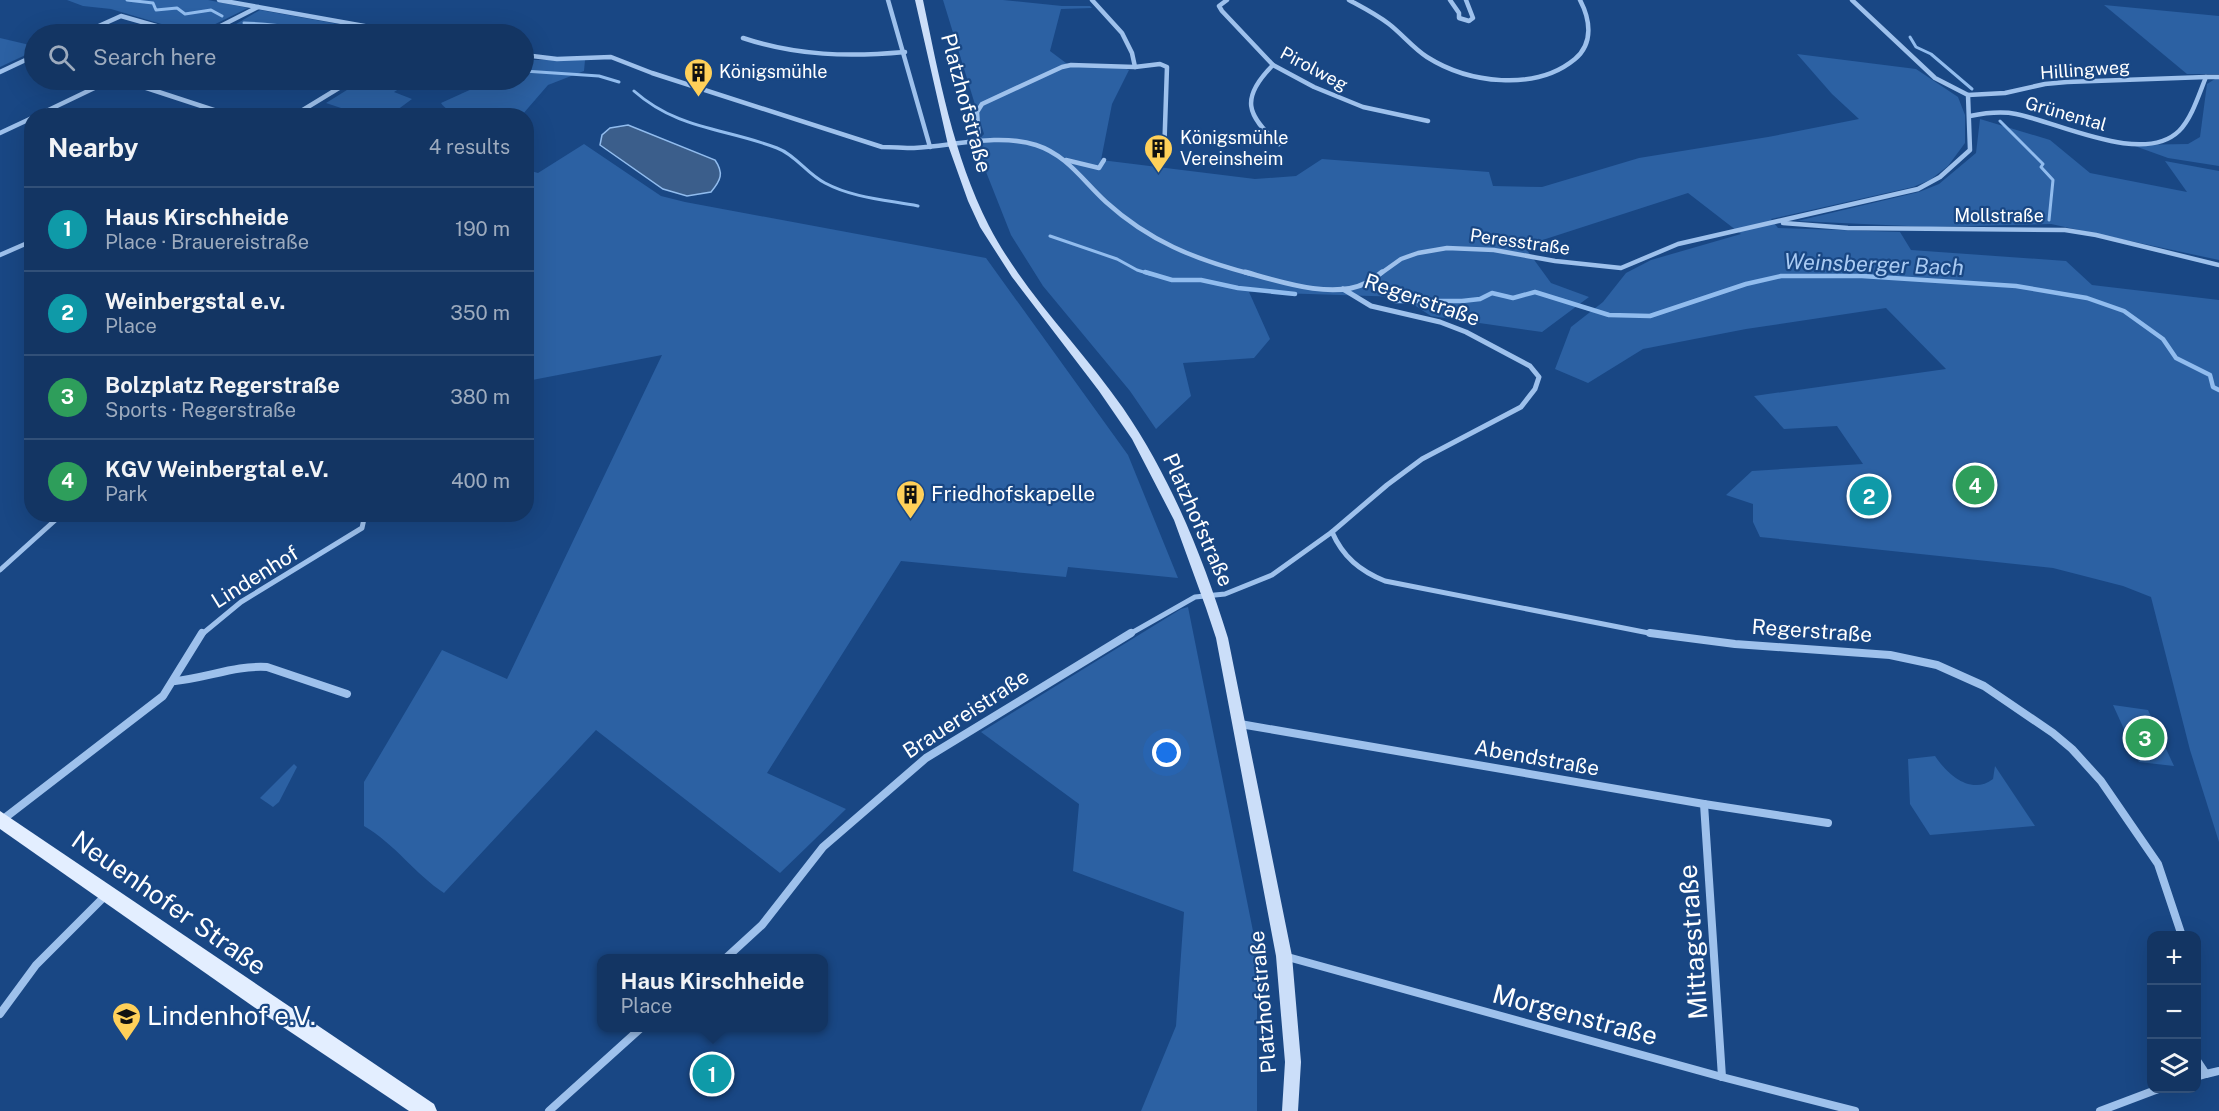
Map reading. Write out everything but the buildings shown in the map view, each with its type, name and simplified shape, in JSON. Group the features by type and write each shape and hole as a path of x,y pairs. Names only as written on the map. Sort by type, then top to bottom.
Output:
{"main road":[{"name":"Platzhofstraße","path":"919,0 953,143 970,196 1006,262 1118,409 1144,450 1172,503 1209,594 1222,638 1240,724 1284,956 1293,1062 1290,1111"},
{"name":"Neuenhofer Straße","path":"1,819 281,1014 428,1111"}],"street":[{"path":"219,0 353,24"},
{"path":"888,0 905,52 930,147"},
{"path":"1092,0 1095,7 1108,16 1125,37 1136,67"},
{"name":"Pirolweg","path":"1227,0 1219,6 1222,11 1273,65 1339,99 1392,115 1428,121"},
{"path":"1349,0 1387,22 1426,57 1437,63 1459,72 1507,80 1555,72 1581,54 1587,42 1589,24 1580,0"},
{"path":"1450,0 1459,18 1471,20 1473,18 1466,0"},
{"path":"1852,0 1935,78 1968,94 1970,116"},
{"path":"225,24 258,7"},
{"path":"104,24 122,16 150,24"},
{"path":"743,38 777,50 820,56 848,57 905,52"},
{"name":"Peresstraße","path":"534,56 611,57 652,73 874,146 919,148 979,140 1030,143 1066,160 1106,202 1159,242 1196,257 1256,276 1321,289 1343,289 1365,284 1410,255 1447,248 1494,250 1555,261 1621,268 1678,244 1918,189 1934,182 1953,168 1970,150 1970,116"},
{"path":"0,72 24,61"},
{"path":"979,140 977,112 982,105 1062,66 1087,64 1136,67 1160,64 1167,68 1164,156"},
{"path":"1273,65 1260,76 1254,86 1250,94 1250,109 1259,125 1279,144"},
{"path":"2206,77 2219,77"},
{"name":"Hillingweg","path":"1968,94 2006,93 2045,84 2067,82 2206,77"},
{"name":"Grünental","path":"1970,116 1992,112 2014,113 2103,140 2121,143 2153,141 2170,137 2180,130 2206,77"},
{"path":"53,108 90,90"},
{"path":"153,90 208,108"},
{"path":"306,108 336,90"},
{"path":"0,133 24,122"},
{"path":"1066,160 1100,168 1104,160"},
{"name":"Mollstraße","path":"1776,223 1880,229 2064,230 2106,237 2219,265"},
{"path":"2,252 24,244"},
{"name":"Regerstraße","path":"1209,594 1225,594 1272,575 1332,532 1421,460 1469,433 1509,416 1532,397 1537,388 1539,378 1530,366 1460,330 1440,322 1371,306 1343,289"},
{"path":"0,570 53,522"},
{"name":"Lindenhof","path":"1,819 163,696 175,681 196,640 204,631 237,605 362,528 364,522"},
{"name":"Regerstraße","path":"1332,532 1336,543 1351,563 1366,574 1385,581 1637,631 1711,642 1884,654 1919,659 1959,674 2018,707 2086,762 2123,810 2159,867 2175,908 2181,931"},
{"name":"Brauereistraße","path":"730,954 771,915 816,853 926,758 1101,650 1195,597 1209,594"},
{"path":"175,681 198,679 253,666 267,667 347,694"},
{"name":"Abendstraße","path":"1240,724 1704,804 1828,823"},
{"name":"Mittagstraße","path":"1704,804 1722,1077"},
{"path":"0,1014 36,965 107,893"},
{"name":"Morgenstraße","path":"1284,956 1722,1077 1855,1111"},
{"path":"549,1111 637,1032"},
{"path":"2201,1066 2206,1074"},
{"path":"2201,1076 2219,1071"},
{"path":"2100,1111 2151,1093"}],"shaded area":[{"path":"67,0 208,0 248,8 215,24 161,24 111,9 83,6"},
{"path":"943,0 1003,0 1062,6 1090,6 1092,8 1061,9 1050,51 1070,66 1129,70 1112,104 1101,160 1255,179 1296,176 1322,159 1489,172 1493,186 1542,187 1639,158 1768,137 1859,119 1832,94 1797,54 1916,69 1958,97 1965,115 1965,143 1948,166 1930,180 1913,187 1771,219 1778,228 1900,232 1911,250 2066,261 2092,285 2219,300 2219,842 2190,750 2151,597 2123,586 2053,568 1760,537 1753,522 1753,504 1726,495 1752,471 1863,464 1837,426 1784,429 1754,396 1946,369 1886,308 1746,329 1643,349 1588,383 1555,369 1571,327 1603,302 1626,273 1651,260 1741,234 1688,193 1524,246 1551,283 1589,297 1542,332 1431,316 1402,297 1249,292 1270,339 1254,358 1183,363 1191,396 1156,429 1130,391 1043,286 1011,235 975,144 984,134"},
{"path":"2104,5 2219,16 2219,74 2187,74"},
{"path":"260,10 338,24 236,24"},
{"path":"0,38 24,44 24,56 0,67"},
{"path":"534,60 585,60 584,71 548,85 528,108 446,108 441,103 470,90 534,90"},
{"path":"2219,79 2219,166 2168,158 2132,145 2188,144 2200,137 2207,84"},
{"path":"347,90 397,90 394,92 412,99 400,108 341,108 326,103"},
{"path":"1980,119 2050,140 2090,173 2187,192 2165,161 2219,171 2219,260 2051,224 1930,227 1797,221 1919,192 1939,184 1976,153"},
{"path":"628,125 715,160 720,173 719,180 711,192 687,196 663,189 600,145 602,135 610,128"},
{"path":"584,144 661,196 986,258 1128,455 1178,578 1068,567 1066,577 901,561 767,773 846,809 780,873 596,730 444,893 386,841 364,826 364,782 442,650 507,679 662,355 534,380 534,172 538,173"},
{"path":"1188,607 1257,951 1257,1111 1141,1111 1176,1026 1184,912 1073,871 1079,804 981,732 1181,609"},
{"path":"2113,705 2148,710 2174,766 2139,762"},
{"path":"1935,756 1953,776 1968,784 1985,784 1993,779 1995,766 2035,826 1930,835 1910,804 1908,759"},
{"path":"294,764 297,767 279,802 273,807 260,798"}],"waterway":[{"name":"Weinsberger Bach","path":"127,0 153,3 156,10 177,8 185,14 211,10 222,16"},
{"name":"Weinsberger Bach","path":"244,23 257,24"},
{"path":"1910,37 1916,47 1931,54 1972,89"},
{"name":"Weinsberger Bach","path":"534,72 599,76 619,82"},
{"name":"Weinsberger Bach","path":"634,91 651,104 685,121 758,141 784,151 813,175 836,188 870,198 918,206"},
{"path":"2000,121 2043,164 2041,167 2053,180 2049,220"},
{"name":"Weinsberger Bach","path":"1050,236 1117,259 1150,274"},
{"name":"Weinsberger Bach","path":"1145,272 1172,280 1201,280 1238,288 1295,294"},
{"name":"Weinsberger Bach","path":"1395,301 1462,301 1480,299 1492,293 1513,298 1535,292 1609,315 1650,316 1746,284 1781,276 1862,276 2016,286 2087,298 2124,311 2163,339 2176,358 2210,375 2213,387 2219,390"}],"place":[{"name":"Königsmühle","path":"698,98"},
{"name":"Königsmühle Vereinsheim","path":"1159,174"},
{"name":"KGV Weinbergtal e.V.","path":"1975,485"},
{"name":"Weinbergstal e.v.","path":"1869,496"},
{"name":"Friedhofskapelle","path":"910,520"},
{"name":"Bolzplatz Regerstraße","path":"2145,738"},
{"name":"Lindenhof e.V.","path":"126,1042"},
{"name":"Haus Kirschheide","path":"712,1074"}]}
